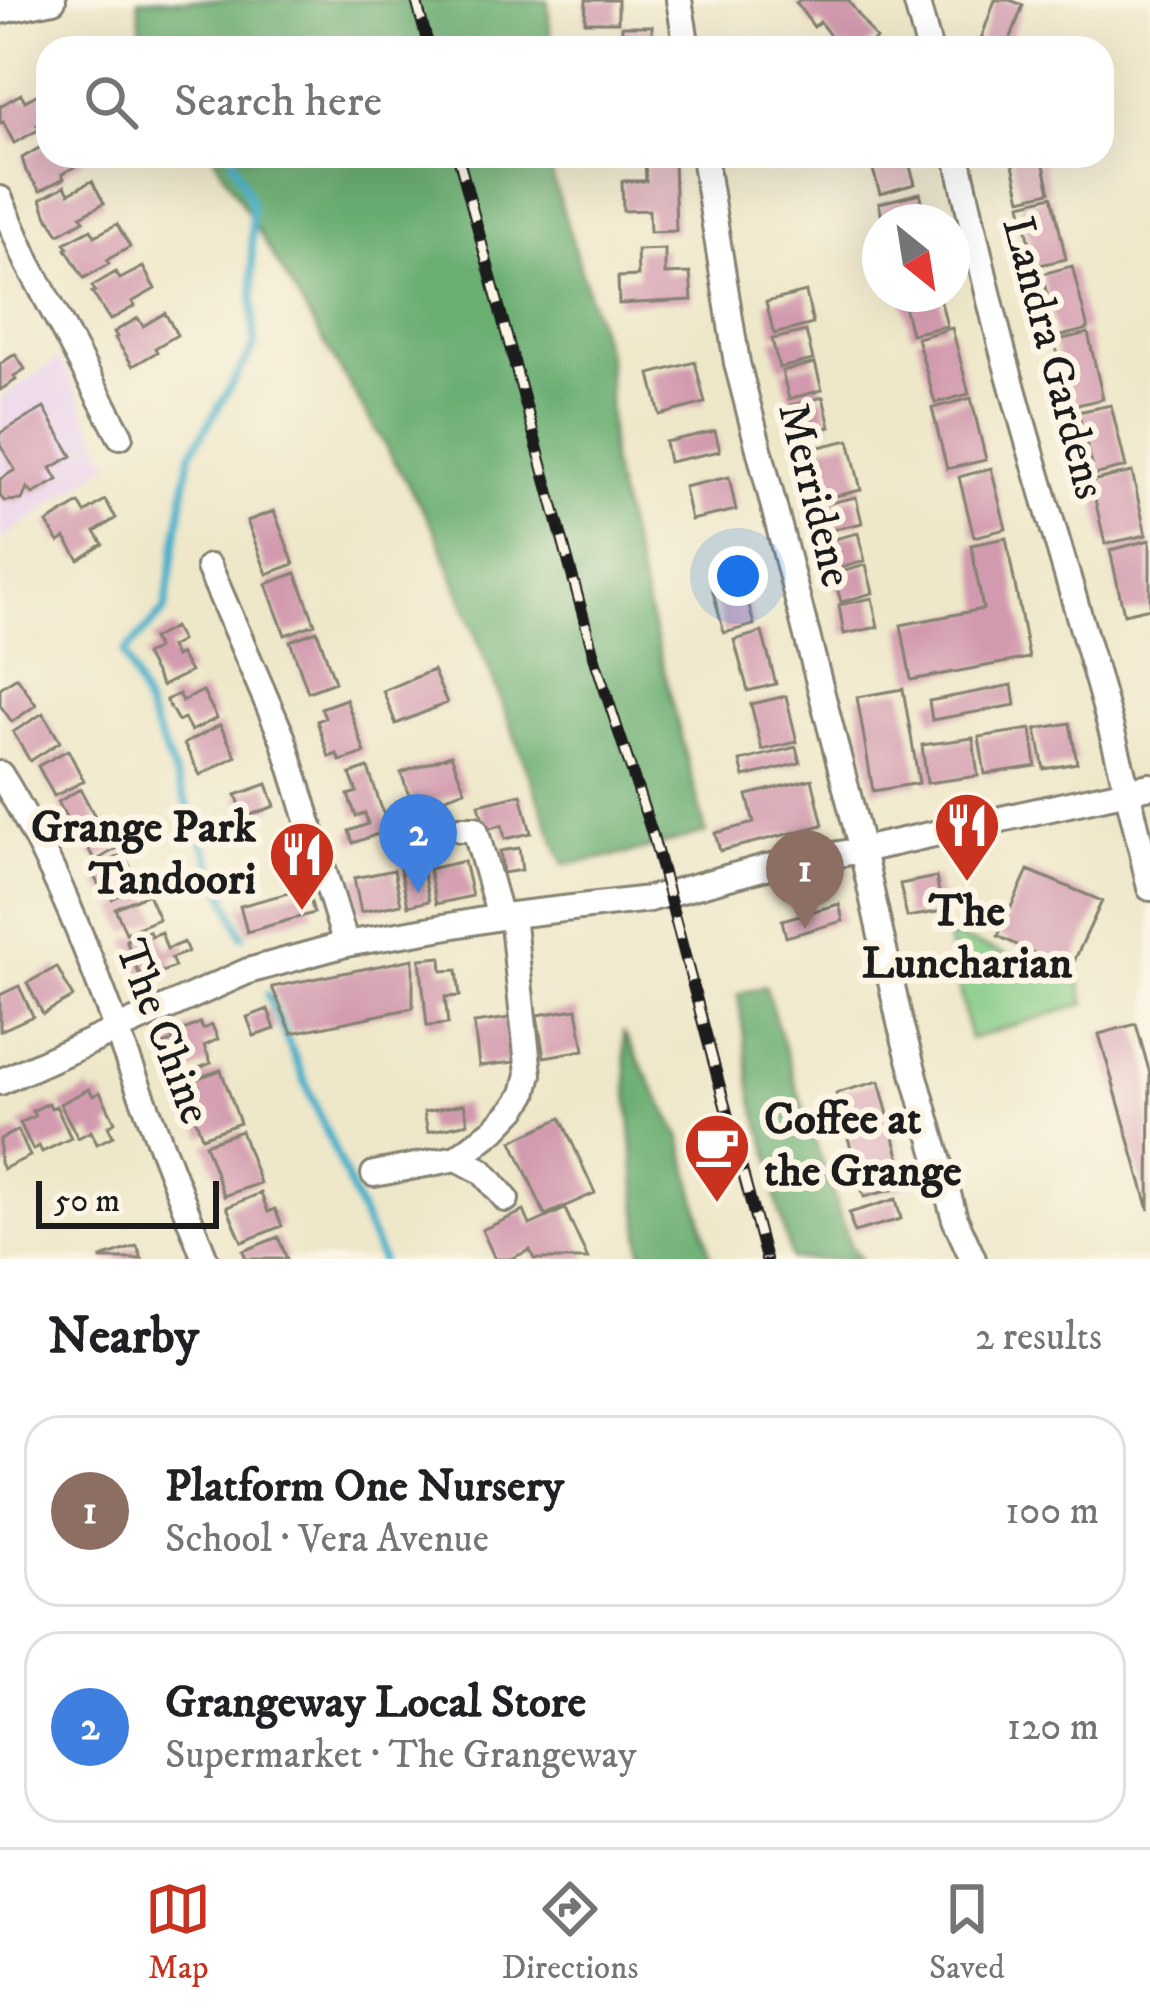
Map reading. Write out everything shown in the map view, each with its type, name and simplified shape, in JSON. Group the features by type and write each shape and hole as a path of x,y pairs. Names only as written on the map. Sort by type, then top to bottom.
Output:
{"street":[{"path":"0,11 53,0"},
{"path":"680,0 685,36"},
{"path":"916,0 926,36"},
{"name":"Merridene","path":"706,168 737,363 862,850 901,1027 955,1220 973,1259"},
{"name":"Landra Gardens","path":"960,168 1009,375 1076,600 1139,788 1150,888"},
{"path":"0,200 120,436"},
{"path":"208,567 283,739 346,944"},
{"name":"The Chine","path":"0,774 58,881 205,1259"},
{"path":"0,1082 248,971 346,944 506,916 649,899 766,867 1139,788"},
{"path":"374,1174 457,1158 515,1108 529,1074 506,916 476,829 460,829"},
{"path":"457,1158 482,1172 506,1199"}],"shaded area":[{"path":"60,358 110,463 0,541 0,399"}],"green space":[{"path":"138,0 548,0 550,36 144,36"},
{"path":"221,168 550,168 608,358 611,465 706,833 564,865 436,532"},
{"path":"947,934 1068,975 1078,972 1085,1004 970,1039"},
{"path":"765,986 851,1247 860,1259 791,1259 776,1198 776,1176 753,1102 738,994"},
{"path":"623,1031 681,1138 711,1259 642,1259"}],"building":[{"path":"586,0 618,0 618,22 585,22"},
{"path":"848,0 874,36 830,36 820,22 814,27 796,3"},
{"path":"995,0 1023,5 1011,36 982,36"},
{"path":"622,26 652,26 652,36 622,36"},
{"path":"21,94 25,101 36,95 36,131 14,143 3,122 0,124 0,106"},
{"path":"36,150 36,168 72,168 40,191 22,158"},
{"path":"645,168 674,168 676,231 650,232 649,210 623,211 622,181 646,181"},
{"path":"872,168 910,168 915,184 880,194"},
{"path":"1014,168 1045,168 1050,192 1021,199"},
{"path":"92,181 104,203 59,234 41,199 65,186 69,193"},
{"path":"920,193 923,204 879,204"},
{"path":"1052,196 1066,259 1035,266 1021,204"},
{"path":"117,224 130,247 84,278 65,243 91,229 95,236"},
{"path":"665,249 665,274 690,273 692,300 619,304 618,277 638,276 637,250"},
{"path":"1072,266 1088,329 1057,337 1042,274"},
{"path":"143,267 155,289 110,320 92,286 116,272 120,279"},
{"path":"806,292 813,324 774,334 766,302"},
{"path":"906,312 944,312 947,326 911,334"},
{"path":"165,313 177,335 133,366 114,332 138,318 143,326"},
{"path":"952,328 969,394 935,403 917,338"},
{"path":"806,331 813,360 779,368 772,339"},
{"path":"1088,333 1103,399 1069,407 1054,341"},
{"path":"15,354 25,369 0,390 0,364"},
{"path":"695,362 705,403 660,415 650,374"},
{"path":"815,363 822,390 789,399 782,371"},
{"path":"823,397 830,427 798,434 791,405"},
{"path":"971,398 986,460 947,469 932,408"},
{"path":"1111,405 1126,467 1094,475 1078,412"},
{"path":"44,408 72,456 51,468 58,480 33,494 27,488 22,500 4,501 0,479 15,470 0,444 0,433"},
{"path":"715,431 720,451 669,462 665,442"},
{"path":"849,440 861,490 812,501 801,451"},
{"path":"991,468 1006,529 974,537 959,477"},
{"path":"1132,472 1146,535 1105,544 1091,481"},
{"path":"729,477 736,510 691,520 684,487"},
{"path":"856,497 862,523 818,533 812,507"},
{"path":"105,500 116,518 95,532 103,544 79,560 65,538 59,542 47,523 79,503 85,513"},
{"path":"274,511 294,564 267,574 247,521"},
{"path":"858,533 865,561 834,570 826,541"},
{"path":"1006,538 1029,658 911,680 901,625 983,609 971,545"},
{"path":"1150,540 1150,608 1124,614 1110,550"},
{"path":"866,565 873,593 841,602 833,574"},
{"path":"739,569 754,625 724,633 709,577"},
{"path":"296,573 315,624 285,635 266,584"},
{"path":"872,598 878,627 844,634 839,605"},
{"path":"174,627 181,641 170,647 190,672 162,686 145,655 157,648 152,639"},
{"path":"317,631 335,682 308,692 290,641"},
{"path":"762,632 776,684 748,691 734,640"},
{"path":"433,670 447,703 396,724 383,691"},
{"path":"17,677 36,705 12,722 0,705 0,688"},
{"path":"1012,685 1015,705 932,720 929,701"},
{"path":"903,689 919,783 873,791 857,697"},
{"path":"203,691 217,718 191,731 184,718 178,721 166,700 179,694 182,701"},
{"path":"786,696 797,742 762,750 751,704"},
{"path":"346,699 365,753 340,761 337,754 329,757 317,721 325,718 321,708"},
{"path":"43,713 60,742 30,761 13,732"},
{"path":"1070,723 1077,763 1044,769 1036,729"},
{"path":"220,725 236,756 200,775 184,744"},
{"path":"1031,729 1036,766 985,774 979,737"},
{"path":"973,738 978,776 927,783 922,745"},
{"path":"796,747 800,763 744,777 740,761"},
{"path":"68,750 84,781 54,796 38,766"},
{"path":"451,755 465,790 414,809 401,773"},
{"path":"368,768 389,830 353,843 349,831 368,824 365,813 356,816 348,795 357,792 350,774"},
{"path":"812,779 823,825 720,851 715,833 754,823 747,795"},
{"path":"267,784 275,806 245,817 236,795"},
{"path":"80,789 97,820 74,832 58,802"},
{"path":"521,794 531,833 505,839 502,825 485,829 479,804"},
{"path":"108,823 121,846 95,861 82,837"},
{"path":"519,848 522,870 503,873 500,851"},
{"path":"123,854 140,884 112,899 93,874"},
{"path":"464,861 472,896 436,904 429,869"},
{"path":"421,863 429,901 408,906 400,868"},
{"path":"394,870 401,904 361,912 354,878"},
{"path":"1028,870 1102,901 1070,970 998,936"},
{"path":"936,877 943,911 907,917 900,884"},
{"path":"307,888 314,913 247,932 240,906"},
{"path":"148,894 159,919 126,933 115,908"},
{"path":"839,904 843,921 786,937 782,920"},
{"path":"149,931 151,936 161,932 167,949 184,942 188,952 171,958 175,967 151,976 149,970 139,974 126,940"},
{"path":"441,957 442,971 457,970 460,996 445,997 448,1024 427,1026 420,959"},
{"path":"413,959 413,1008 292,1033 272,987"},
{"path":"57,967 73,997 43,1014 27,983"},
{"path":"19,986 33,1016 0,1031 0,995"},
{"path":"268,1009 275,1029 254,1036 247,1017"},
{"path":"577,1009 584,1050 544,1057 537,1015"},
{"path":"510,1018 515,1062 479,1066 474,1023"},
{"path":"200,1023 203,1029 212,1025 218,1039 204,1046 211,1063 176,1078 162,1046 173,1041 171,1036"},
{"path":"1136,1024 1150,1074 1149,1210 1099,1034"},
{"path":"221,1070 240,1123 202,1137 183,1083"},
{"path":"879,1081 907,1186 864,1197 836,1093"},
{"path":"89,1089 93,1096 100,1092 115,1122 108,1126 113,1136 97,1144 91,1131 78,1138 60,1104"},
{"path":"49,1103 51,1108 56,1106 71,1138 42,1152 39,1146 33,1150 20,1123"},
{"path":"464,1104 468,1123 428,1132 424,1112"},
{"path":"561,1118 595,1193 545,1215 512,1141"},
{"path":"18,1130 30,1156 3,1169 0,1139"},
{"path":"241,1131 260,1183 224,1196 205,1144"},
{"path":"261,1193 268,1212 275,1209 282,1226 242,1242 227,1207"},
{"path":"896,1199 901,1219 854,1232 849,1213"},
{"path":"565,1209 588,1259 534,1259 530,1250 510,1259 495,1259 482,1230 524,1211 530,1225"},
{"path":"278,1237 287,1259 246,1259 243,1251"},
{"path":"137,1246 142,1259 101,1259 101,1258"}],"waterway":[{"path":"237,168 251,203 254,347 190,455 165,610 124,653 242,936"},
{"path":"268,995 381,1259"}],"railway":[{"path":"416,0 426,36"},
{"path":"461,168 596,663 653,836 766,1259"}],"place":[{"name":"The Luncharian","path":"967,884"},
{"name":"Grangeway Local Store","path":"418,893"},
{"name":"Grange Park Tandoori","path":"302,913"},
{"name":"Platform One Nursery","path":"805,929"},
{"name":"Coffee at the Grange","path":"717,1205"}]}
